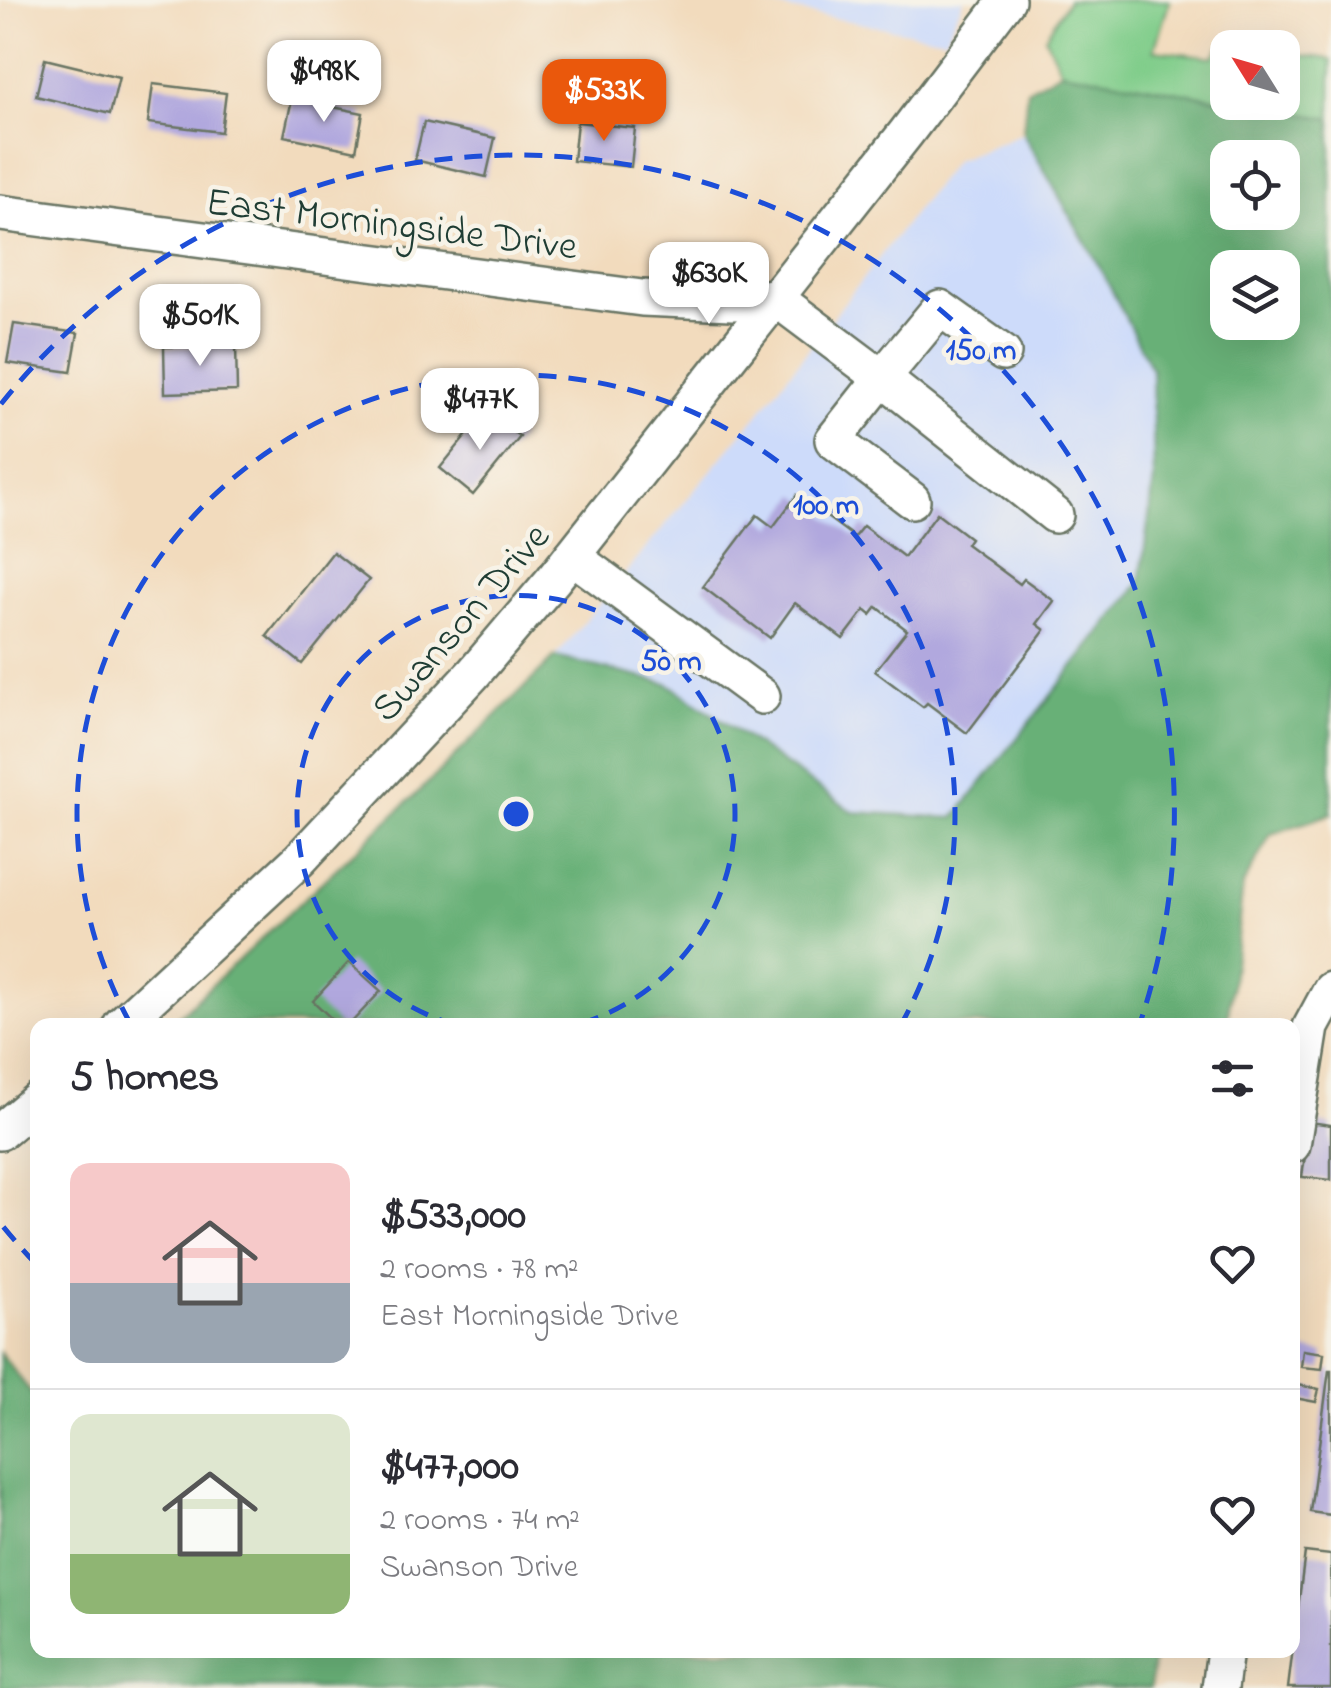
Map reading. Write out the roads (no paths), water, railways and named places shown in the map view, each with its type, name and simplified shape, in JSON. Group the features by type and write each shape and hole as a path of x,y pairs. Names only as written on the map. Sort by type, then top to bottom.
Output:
{"street":[{"name":"Swanson Drive","path":"130,1018 300,859 473,674 572,556 1007,0"},
{"name":"East Morningside Drive","path":"0,214 642,298 732,302 774,298"},
{"path":"774,298 1055,514"},
{"path":"912,500 833,440 940,308 1004,353"},
{"path":"572,556 762,696"},
{"path":"1300,1098 1312,1027 1331,990"},
{"path":"0,1132 30,1107"},
{"path":"1220,1688 1224,1658"}]}
